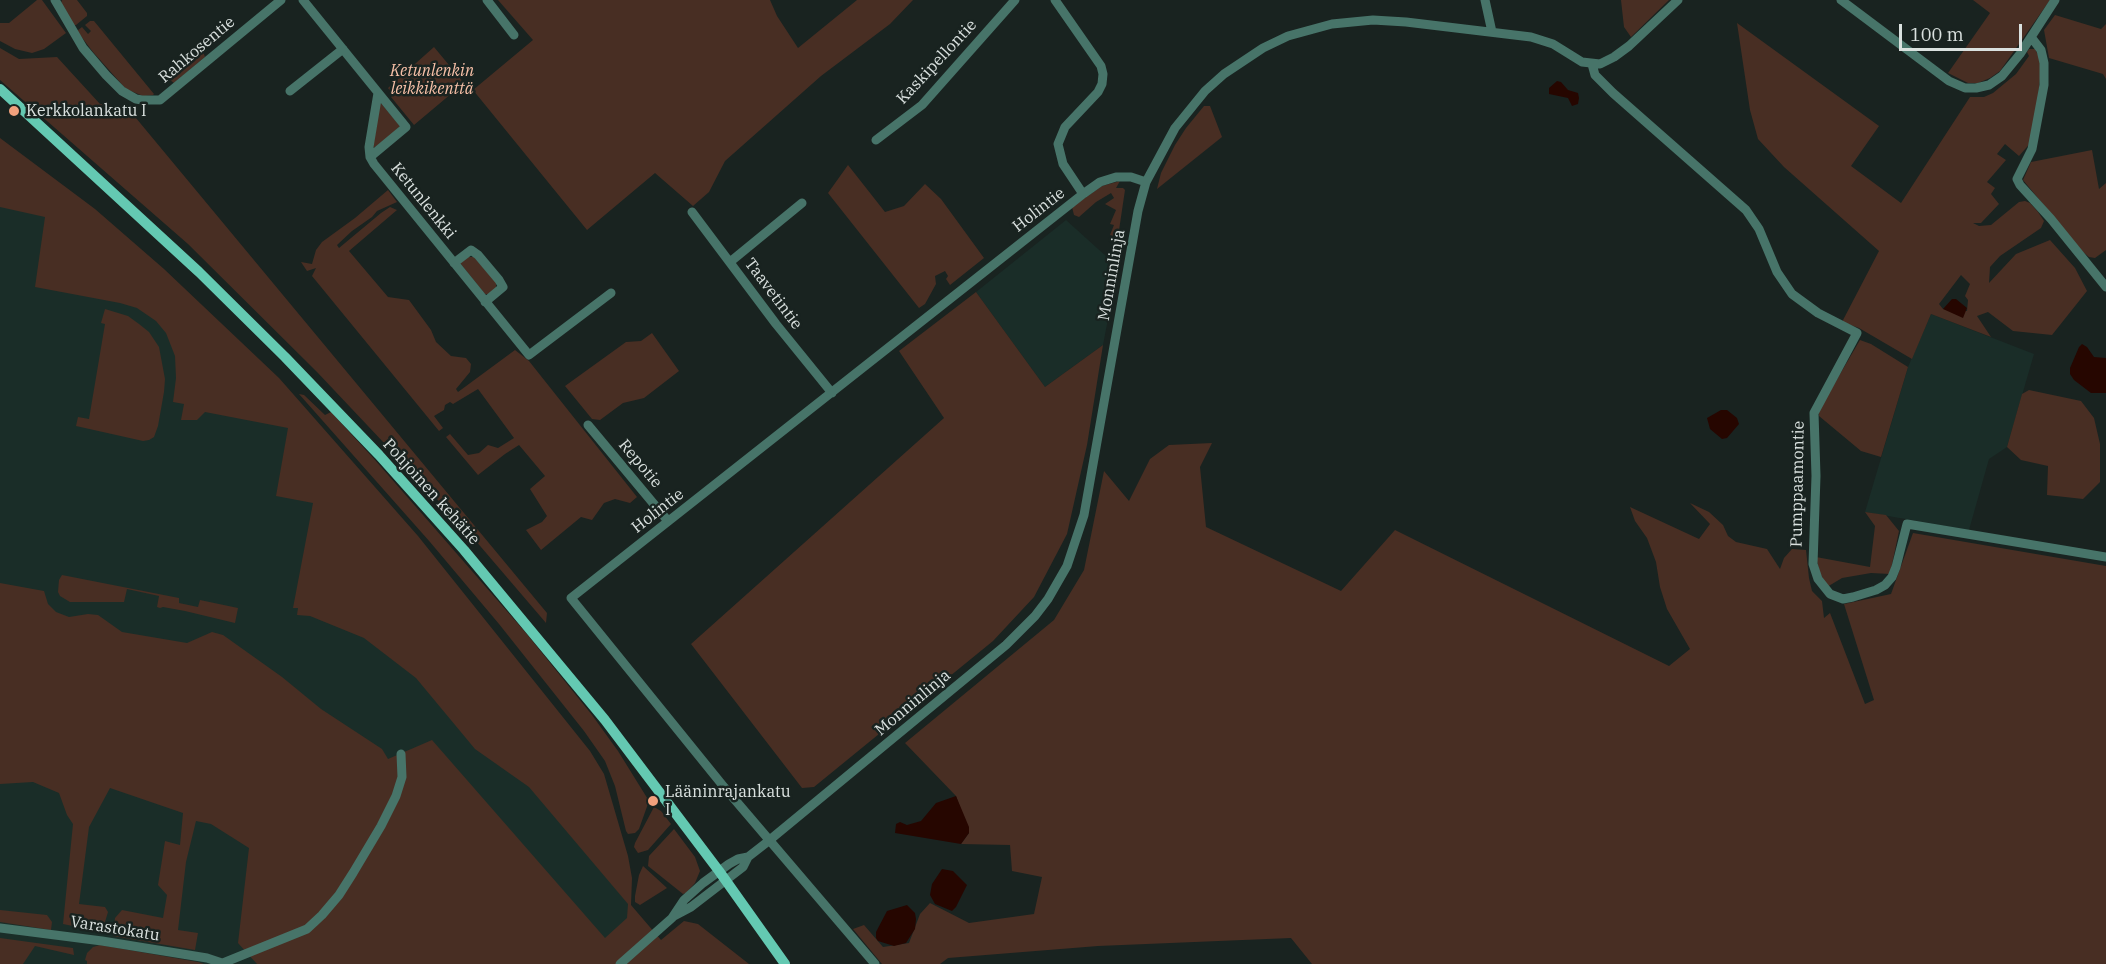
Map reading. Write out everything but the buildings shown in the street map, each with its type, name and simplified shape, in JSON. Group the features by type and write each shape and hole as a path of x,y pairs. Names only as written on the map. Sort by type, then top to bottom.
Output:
{"main road":[{"name":"Pohjoinen kehätie","path":"0,89 199,272 285,357 372,448 464,550 634,757 785,964"}],"street":[{"name":"Rahkosentie","path":"55,0 83,48 122,91 136,99 160,100 281,0"},
{"name":"Ketunlenkki","path":"303,0 406,127 370,157"},
{"path":"487,0 514,35"},
{"name":"Kaskipellontie","path":"876,140 922,105 1015,0"},
{"path":"1055,0 1101,66 1103,74 1098,92 1065,128 1059,144 1063,164 1083,194"},
{"path":"1485,0 1492,32"},
{"path":"1592,64 1600,64 1614,57 1642,35 1678,0"},
{"path":"1841,0 1942,76 1965,88 1983,87 1996,81 2031,37 2055,0"},
{"name":"Monninlinja","path":"620,964 672,918 691,907 723,876 744,867 748,857 1006,645 1035,616 1058,582 1074,549 1084,516 1138,210 1146,183 1175,128 1205,91 1248,57 1278,40 1332,24 1373,20 1492,32 1544,40 1582,62 1592,64"},
{"path":"2031,37 2041,50 2044,63 2044,85 2032,148 2017,179 2106,287"},
{"path":"290,91 343,49"},
{"name":"Pumppaamontie","path":"1592,64 1595,75 1613,93 1746,210 1759,228 1777,272 1792,294 1818,313 1857,333 1814,414 1816,476 1812,549 1813,564 1824,589 1844,599 1876,590 1885,585 1892,577 1896,567 1907,524 2106,557"},
{"name":"Ketunlenkki","path":"378,93 369,147 370,157 529,355 611,293"},
{"name":"Holintie","path":"875,964 717,778 571,598 1083,194 1101,182 1116,177 1131,177 1146,183"},
{"path":"730,262 802,203"},
{"name":"Taavetintie","path":"692,212 776,324 832,393"},
{"name":"Ketunlenkki","path":"454,263 471,250 499,280 503,287 485,302"},
{"name":"Repotie","path":"588,425 668,521"},
{"path":"224,964 307,929 322,915 348,880 381,826 396,796 402,777 401,754"},
{"name":"Varastokatu","path":"0,928 102,941 207,958 224,964"}],"shaded area":[{"path":"1557,81 1568,90 1578,93 1578,104 1572,106 1568,98 1549,94 1549,88"},
{"path":"0,197 48,208 129,289 294,408 334,554 649,928 608,964 0,964"},
{"path":"1066,220 1118,267 1103,345 1045,387 976,292"},
{"path":"1952,299 1956,299 1967,308 1963,318 1943,309"},
{"path":"1931,314 2034,354 2007,447 1989,459 1969,530 1865,512 1908,367"},
{"path":"2082,344 2094,357 2106,358 2106,393 2091,393 2070,374 2070,368"},
{"path":"1721,410 1727,410 1737,418 1739,424 1727,438 1722,439 1710,429 1707,418"},
{"path":"956,796 969,827 969,833 961,844 895,833 896,824 900,822 907,825 921,821 936,803"},
{"path":"942,869 953,871 967,885 952,911 935,904 930,895 932,884"},
{"path":"907,905 915,913 916,919 915,929 906,943 894,946 878,941 876,932 887,911"}],"green space":[{"path":"37,0 42,0 66,33 44,49 32,53 15,49 0,41 0,23 9,23"},
{"path":"62,0 77,0 87,16 73,25 61,3"},
{"path":"498,0 770,0 777,16 798,48 857,0 913,0 890,24 821,76 725,161 709,192 693,206 655,173 587,230 473,90 533,40"},
{"path":"1621,0 1669,0 1631,37 1624,27"},
{"path":"1973,0 2050,0 2000,71 1978,83 1968,83 1948,73 1990,13"},
{"path":"2055,15 2101,29 2106,24 2106,79 2103,74 2049,58 2044,30"},
{"path":"94,21 153,95 143,96 126,89 93,52 77,31 82,27 88,34 91,31 85,25"},
{"path":"1737,23 1879,126 1851,166 1901,203 1970,97 1984,97 1993,93 2016,74 2029,56 2027,52 2029,49 2035,49 2042,62 2033,140 2019,156 2005,144 1997,154 2006,160 1987,182 1995,188 1991,194 1999,204 1981,223 1973,223 1979,226 1991,225 2019,202 2030,203 2044,221 2041,228 2000,256 1990,267 1989,283 2016,254 2050,240 2075,268 2087,291 2052,335 2013,331 1988,312 1977,316 1991,337 1931,314 1912,359 1859,328 1842,322 1879,251 1784,167 1758,139 1750,110","holes":["1961,275 1970,284 1965,296 1968,300 1967,311 1943,309 1939,304"]},
{"path":"201,46 205,57 174,83 170,80 169,72"},
{"name":"Ketunlenkin leikkikenttä","path":"434,47 464,83 414,125 391,97 393,95 388,88"},
{"path":"0,48 19,59 57,57 100,104 126,106 547,613 546,623 469,533 317,372 188,244 0,80"},
{"path":"380,102 400,126 389,138 373,148"},
{"path":"1204,106 1210,106 1222,137 1157,189 1161,173 1175,145"},
{"path":"0,138 95,209 164,269 279,378 418,536 590,751 604,774 628,856 632,878 631,905 661,940 684,921 698,924 749,964 257,964 238,943 249,848 211,824 196,821 186,862 178,930 198,933 195,950 113,936 115,918 122,910 163,918 167,895 158,885 165,841 180,845 183,813 110,788 89,827 79,904 105,907 108,912 105,922 97,931 63,924 73,824 59,793 33,782 0,784 0,583 44,591 48,604 56,612 69,617 98,615 122,632 187,643 212,632 223,635 282,677 321,709 382,749 388,759 432,740 605,938 627,918 628,904 529,787 475,749 416,678 364,638 310,616 297,615 298,608 293,608 313,503 276,496 288,428 205,412 197,420 181,420 184,404 173,402 176,378 175,356 166,333 156,321 137,308 120,303 35,287 45,217 0,207"},
{"path":"2092,150 2099,189 2106,183 2106,250 2095,258 2089,257 2082,251 2023,180 2031,162"},
{"path":"848,165 885,212 904,206 925,184 941,199 984,258 950,285 945,271 935,276 936,284 925,304 919,308 828,193"},
{"path":"1120,181 1116,188 1125,190 1118,237 1110,235 1114,225 1110,224 1116,210 1105,204 1114,198 1111,193 1079,217 1074,215 1072,207 1102,186"},
{"path":"388,190 397,202 377,211 337,245 339,248 390,207 397,210 349,251 388,297 409,300 431,330 436,342 451,356 466,358 471,364 470,372 456,389 458,392 515,350 529,361 637,497 630,503 615,499 604,503 592,520 581,517 541,550 526,530 542,522 547,516 530,489 545,476 519,445 478,475 446,437 450,434 468,455 479,453 488,445 498,448 514,438 478,389 453,404 450,402 445,405 444,410 434,416 443,428 439,431 312,276 316,268 307,271 301,262 312,264 316,250 322,242"},
{"path":"468,257 474,257 496,282 496,288 489,294 485,294 460,263"},
{"path":"976,292 1045,387 1103,345 1087,445 1067,534 1034,597 993,641 814,787 802,788 691,644 944,418 899,351"},
{"path":"105,309 128,316 149,332 159,347 165,379 164,392 158,426 154,437 149,440 143,441 76,426 78,417 89,419 105,324 101,323"},
{"path":"652,333 679,371 644,398 623,403 600,420 592,419 565,386 626,342 641,341"},
{"path":"1860,340 1871,344 1908,367 1881,457 1861,451 1819,416 1819,410"},
{"path":"2029,390 2081,401 2094,418 2100,444 2100,482 2083,499 2047,495 2048,466 2021,460 2007,447 2022,394"},
{"path":"299,394 304,395 325,415 331,412 375,460 526,633 592,715 649,801 639,829 635,833 628,834 626,831 615,786 605,761 584,731 430,542"},
{"path":"1212,443 1200,467 1206,527 1341,591 1395,530 1669,666 1690,649 1667,609 1660,587 1656,562 1647,538 1635,521 1630,507 1699,539 1710,524 1690,503 1709,512 1723,525 1728,536 1736,542 1767,549 1780,569 1784,558 1792,549 1806,550 1812,591 1822,601 1824,618 1830,613 1865,704 1874,700 1844,604 1891,594 1913,533 2106,566 2106,964 1312,964 1291,938 1098,946 948,958 940,964 882,964 853,929 864,925 883,947 909,943 920,914 930,903 969,923 1034,914 1042,877 1012,871 1010,845 961,844 969,833 956,796 905,743 1054,620 1084,570 1104,471 1129,501 1150,459 1169,445"},
{"path":"1865,512 1886,515 1899,531 1890,574 1871,573 1842,578 1827,587 1816,557 1870,567 1875,526"},
{"path":"62,575 179,598 179,603 198,607 200,600 238,608 235,623 185,611 160,608 157,607 159,596 127,589 124,602 70,602 58,592"},
{"path":"654,807 661,811 671,824 648,850 638,853 634,847 635,843"},
{"path":"674,829 695,857 700,871 695,883 683,894 648,866 649,856"},
{"path":"643,866 667,888 640,905 635,902 635,896"},
{"path":"0,910 47,915 52,922 51,930 0,922"},
{"path":"0,938 73,948 74,955 35,946 23,964 0,964"},
{"path":"100,945 204,964 87,964 85,960 87,953 93,947"}],"place":[{"name":"Kerkkolankatu I","path":"14,111"},
{"name":"Lääninrajankatu I","path":"653,801"}]}
